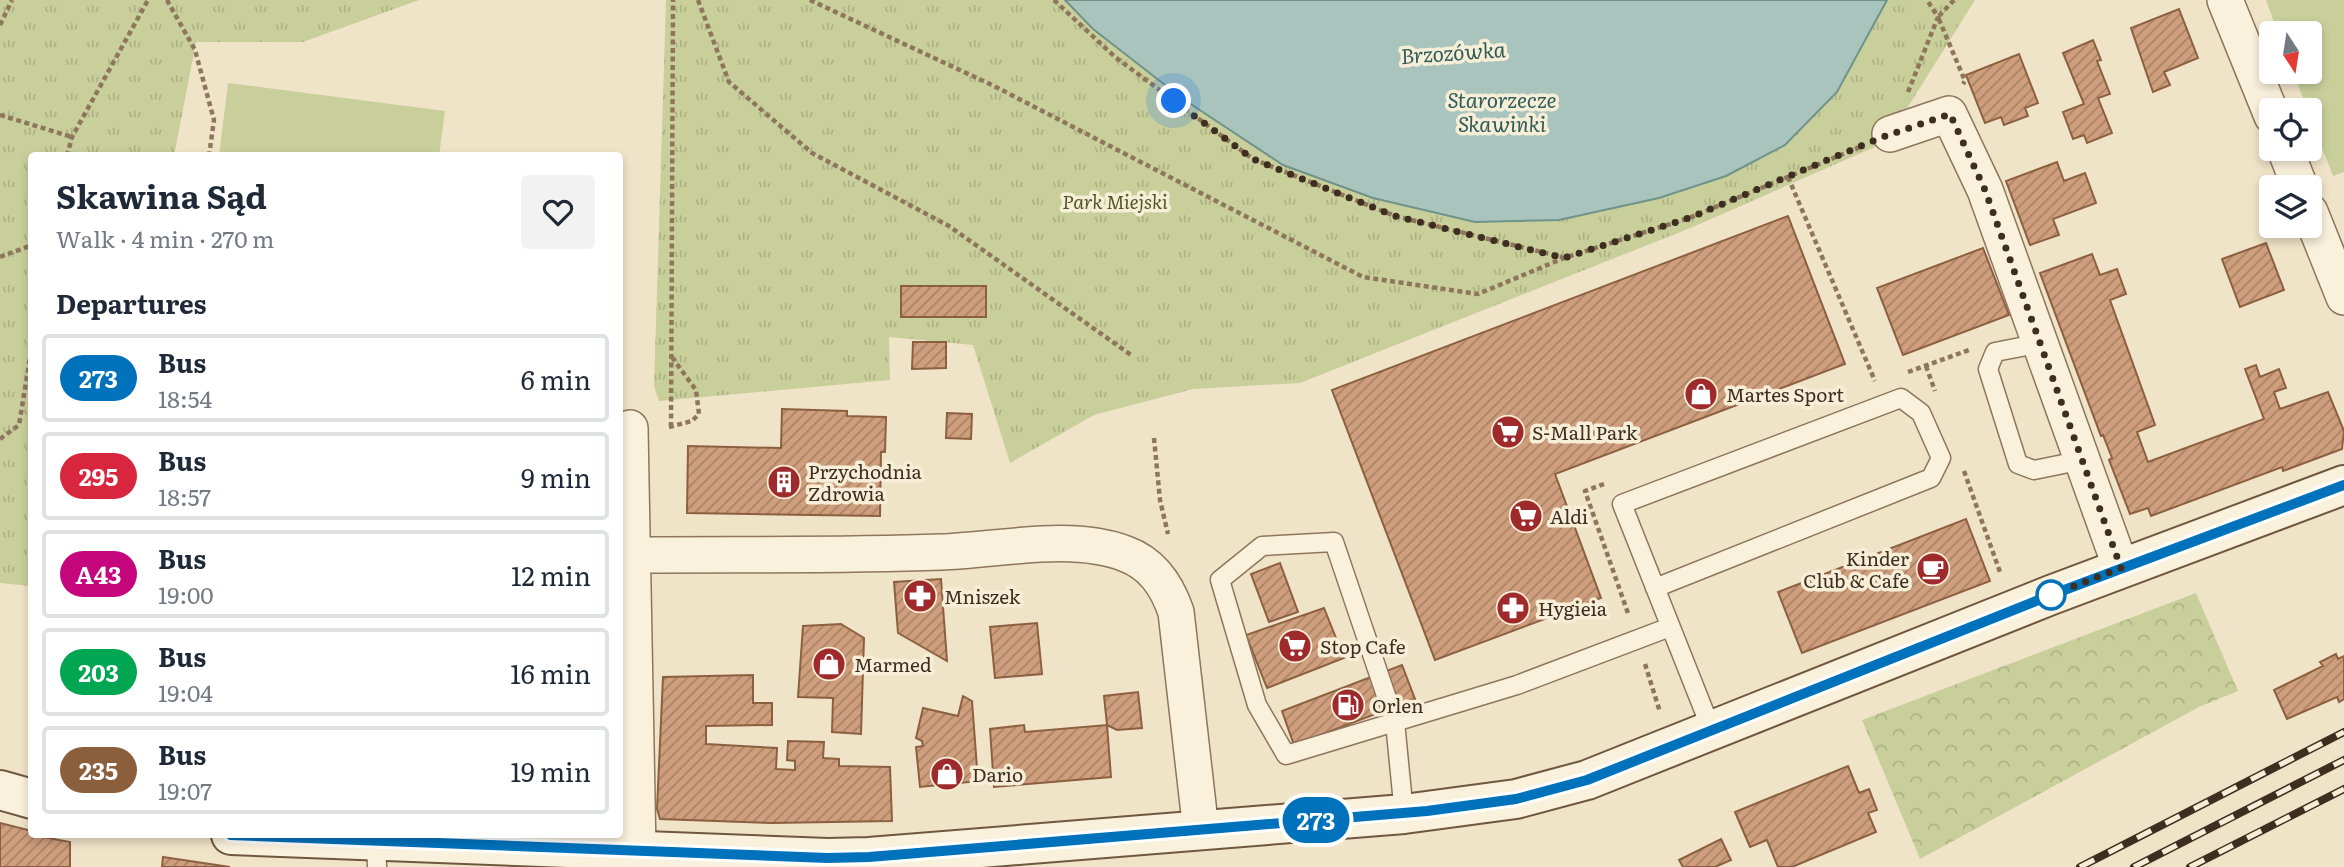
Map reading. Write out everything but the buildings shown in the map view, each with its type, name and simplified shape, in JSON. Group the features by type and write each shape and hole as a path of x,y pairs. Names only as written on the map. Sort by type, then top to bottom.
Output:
{"main road":[{"path":"254,838 377,854 639,859 1010,856 1201,831 1474,806 1550,791 1712,731 2121,568 2344,486"},
{"path":"0,789 28,798"}],"street":[{"path":"2225,0 2265,98"},
{"path":"1891,134 1950,114 1985,190 2121,568"},
{"path":"2321,238 2342,286"},
{"path":"630,428 639,859"},
{"path":"632,555 940,552 1085,543 1128,555 1158,576 1169,592 1176,612 1201,831"}],"lane":[{"path":"2042,344 1994,352 1988,369 2018,464 2034,470 2083,460"},
{"path":"1655,588 1931,478 1941,458 1922,414 1901,398 1622,504 1670,627 1712,731"},
{"path":"1404,814 1395,722 1334,542 1262,546 1220,580 1257,705 1286,755 1395,722 1517,685 1670,627"}],"path":[{"path":"0,26 12,0"},
{"path":"68,152 72,136 148,0"},
{"path":"167,0 195,50 214,120 210,152"},
{"path":"671,356 696,390 699,414 692,421 671,427 671,356 673,0"},
{"path":"698,0 729,82 812,153 949,226 1131,355"},
{"path":"810,0 994,86 1363,277 1478,293 1564,258 1689,218 1891,134 1938,17 1954,0"},
{"path":"1054,0 1115,57 1253,159 1395,216 1564,258"},
{"path":"1927,0 1938,17 1965,81 1950,114"},
{"path":"0,115 72,136"},
{"path":"1788,177 1884,404"},
{"path":"0,257 28,246"},
{"path":"1926,366 1940,405"},
{"path":"0,439 19,425 28,370"},
{"path":"1154,439 1160,500 1168,534"},
{"path":"1963,469 2005,586"}],"green space":[{"path":"0,0 419,0 303,42 196,42 175,152 28,152 28,586 0,583"},
{"name":"Park Miejski","path":"666,0 1975,0 1886,142 1693,227 1300,383 1193,389 1094,415 1010,463 973,345 889,337 890,380 659,401 654,386"},
{"path":"2266,0 2344,0 2344,172 2333,176 2322,147 2322,98 2303,98 2298,84 2322,84 2322,21 2274,21"},
{"path":"228,83 445,111 440,152 219,152"},
{"path":"2196,593 2238,691 2199,707 1920,859 1862,720"}],"water":[{"name":"Starorzecze Skawinki","path":"1065,0 1887,0 1837,92 1785,145 1726,176 1659,198 1559,220 1475,222 1373,198 1283,165 1183,99 1093,29"}],"railway":[{"path":"2080,867 2344,732"},
{"path":"2134,867 2344,760"},
{"path":"2190,867 2344,789"}],"bus line":[{"name":"273","path":"295,838 828,858 869,857 1404,814 1516,799 1587,780 2051,595 2344,485"}],"place":[{"name":"Martes Sport","path":"1701,394"},
{"name":"S-Mall Park","path":"1508,432"},
{"name":"Przychodnia Zdrowia","path":"784,482"},
{"name":"Aldi","path":"1526,516"},
{"name":"Kinder Club & Cafe","path":"1933,569"},
{"name":"Mniszek","path":"920,596"},
{"name":"Hygieia","path":"1513,608"},
{"name":"Stop Cafe","path":"1295,646"},
{"name":"Marmed","path":"829,664"},
{"name":"Orlen","path":"1348,705"},
{"name":"Dario","path":"947,774"}],"route":[{"path":"1174,101 1253,159 1300,178 1395,216 1564,258 1689,218 1880,138 1950,114 1985,190 2121,568 2051,595"}],"water label":[{"name":"Brzozówka","path":"1453,51"}]}
